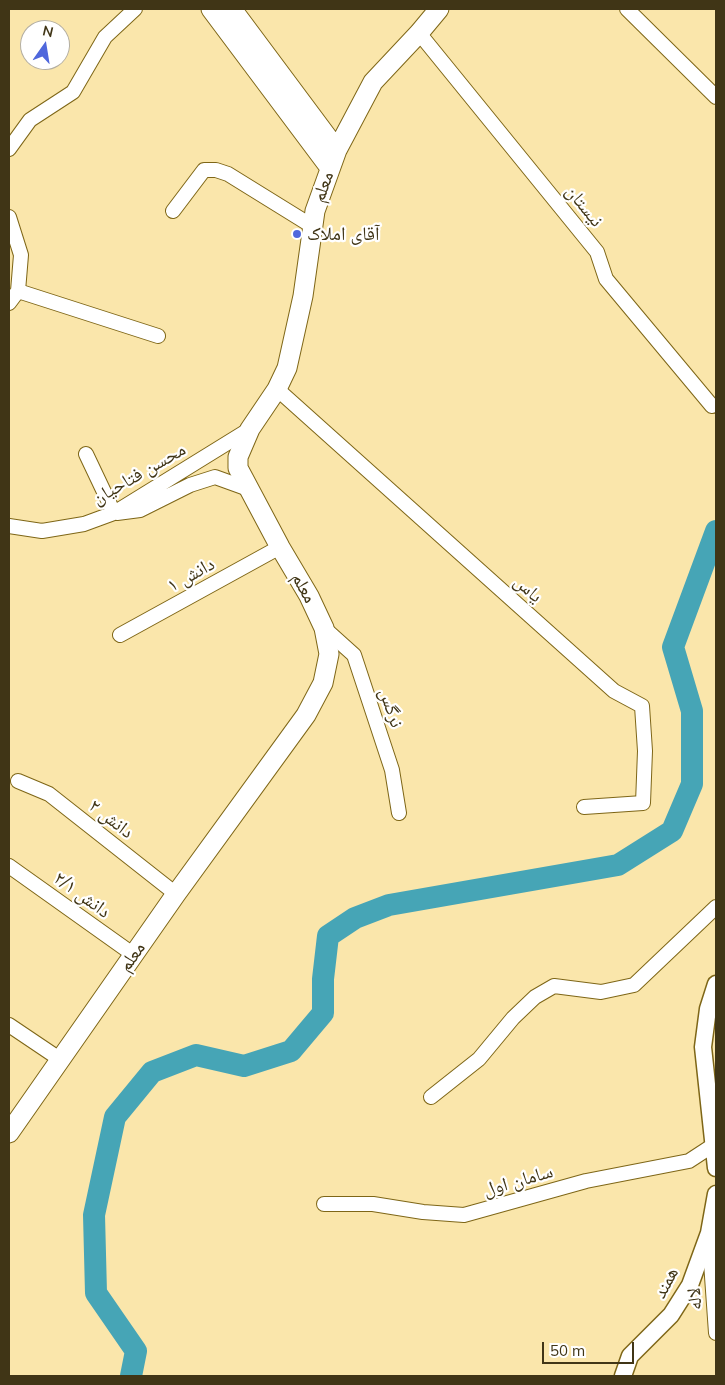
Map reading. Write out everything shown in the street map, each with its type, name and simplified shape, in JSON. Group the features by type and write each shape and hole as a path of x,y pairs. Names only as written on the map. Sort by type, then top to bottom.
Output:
{"main road":[{"path":"211,9 330,168"},
{"path":"232,9 337,150"},
{"name":"معلم","path":"9,1133 176,894 306,715 323,683 329,654 324,628 310,596 280,547 238,468 238,457 250,430 277,389 287,368 301,305 315,211 337,150 373,82 439,9"}],"street":[{"path":"9,149 30,120 73,92 105,37 135,9"},
{"path":"626,9 716,97"},
{"name":"نیستان","path":"419,33 597,252 606,280 712,406"},
{"path":"173,211 204,170 216,170 228,174 312,226"},
{"path":"9,217 21,255 18,291 9,303"},
{"path":"18,291 158,336"},
{"name":"یاس","path":"277,389 614,691 642,706 645,750 643,803 584,807"},
{"name":"محسن فتاحیان","path":"9,526 42,531 84,524 114,513 250,430"},
{"path":"86,454 114,513 140,510 190,486 215,477 251,490"},
{"name":"دانش ۱","path":"120,635 280,547"},
{"name":"نرگس","path":"324,628 354,655 392,770 399,813"},
{"name":"دانش ۲","path":"18,781 49,794 176,894"},
{"name":"دانش ۲/۱","path":"9,866 134,955"},
{"path":"431,1097 479,1060 512,1018 535,997 554,986 601,992 634,985 716,907"},
{"path":"716,984 708,1008 703,1047 715,1144 716,1168"},
{"path":"9,1025 61,1060"},
{"name":"سامان اول","path":"324,1204 372,1204 464,1216 586,1181 689,1161 715,1144"},
{"name":"همند","path":"623,1376 630,1356 671,1316 690,1285 709,1233 716,1194"},
{"name":"لاله","path":"709,1233 716,1333"}],"waterway":[{"path":"131,1376 136,1351 96,1293 94,1215 115,1117 152,1072 196,1055 244,1066 291,1051 323,1013 323,979 328,936 355,918 389,905 618,865 672,831 692,784 692,711 673,647 716,531"}],"place":[{"name":"آقای املاک","path":"297,234"}]}
